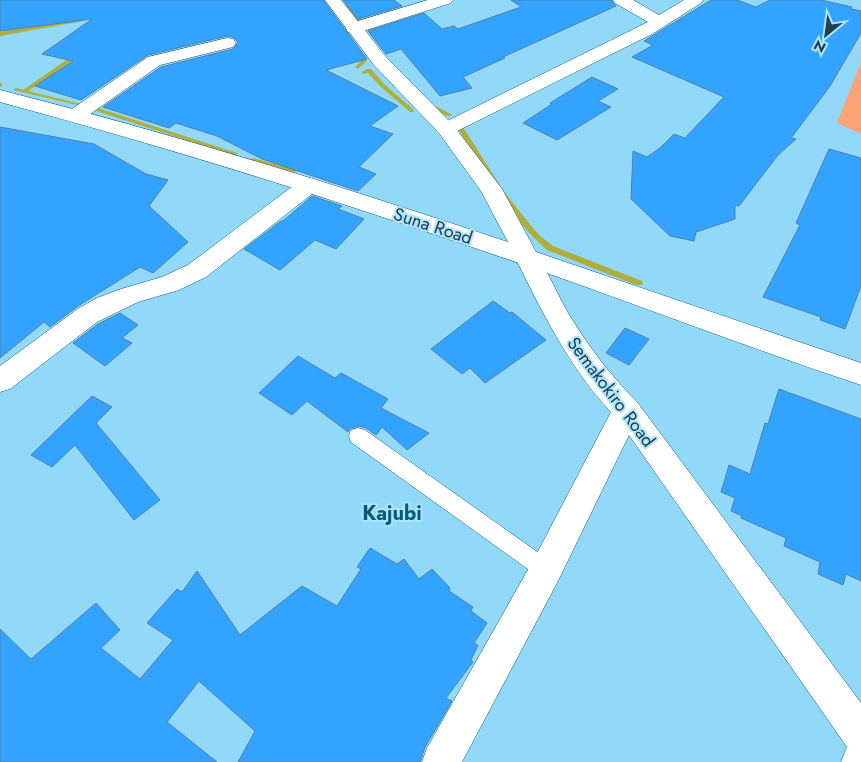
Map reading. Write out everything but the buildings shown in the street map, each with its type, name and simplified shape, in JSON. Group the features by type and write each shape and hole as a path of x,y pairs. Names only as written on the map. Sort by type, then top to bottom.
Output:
{"street":[{"name":"Semakokiro Road","path":"332,0 380,61 446,129 491,189 558,320 583,358 603,387 627,410 861,735"},
{"path":"354,28 445,0"},
{"path":"621,0 660,22"},
{"path":"446,129 660,22 695,0"},
{"path":"76,116 154,61 227,43"},
{"name":"Suna Road","path":"0,96 76,116 309,185 527,257 861,374"},
{"path":"0,381 88,315 130,295 170,284 197,271 309,185"},
{"path":"441,762 546,570 627,410"}],"lane":[{"path":"358,436 546,570"}],"shaded area":[{"path":"861,62 861,134 837,123"}],"waterway":[{"path":"348,5 364,30"},
{"path":"0,34 81,20"},
{"path":"26,90 80,53"},
{"path":"356,54 364,61 358,67"},
{"path":"364,73 369,70 383,86 412,111"},
{"path":"16,90 79,105"},
{"path":"429,105 449,115"},
{"path":"92,108 235,154"},
{"path":"466,122 459,126 489,174 525,224 538,237 550,248 639,283"},
{"path":"253,160 294,171"}],"district":[{"name":"Kajubi","path":"392,513"}]}
